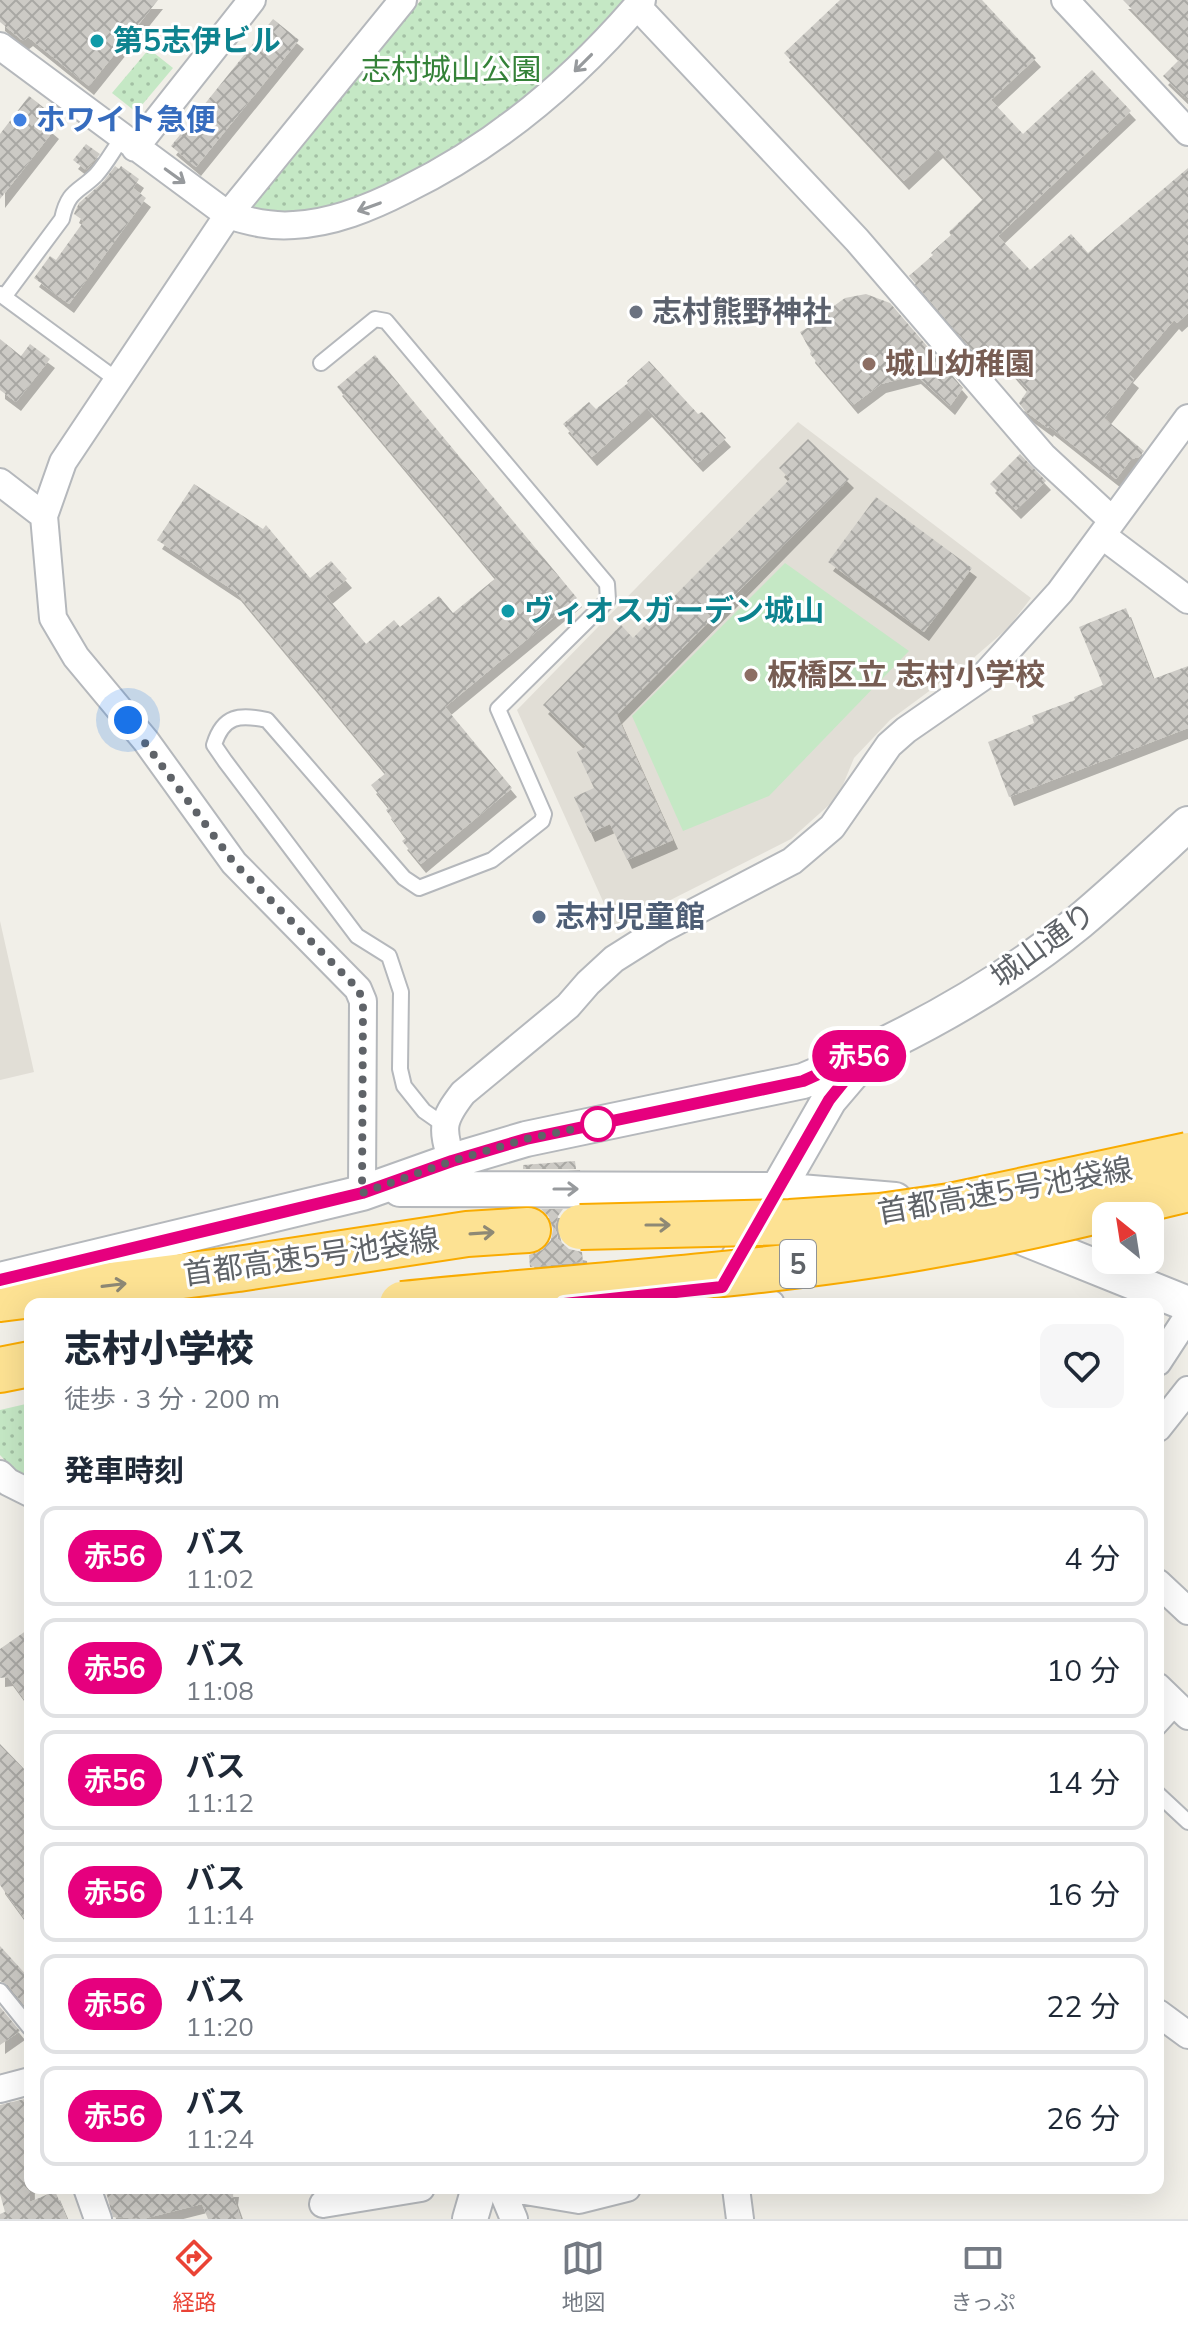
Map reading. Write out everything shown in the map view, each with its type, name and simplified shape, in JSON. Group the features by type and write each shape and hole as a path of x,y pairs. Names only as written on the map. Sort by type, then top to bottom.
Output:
{"highway":[{"name":"首都高速5号池袋線","path":"580,1227 790,1222 880,1216 950,1206 1188,1155"},
{"name":"首都高速5号池袋線","path":"471,1298 838,1260 951,1242 1188,1189"},
{"name":"首都高速5号池袋線","path":"0,1299 238,1269 467,1234 528,1230"},
{"path":"0,1351 24,1347"},
{"path":"0,1370 24,1365"}],"street":[{"path":"129,143 252,0"},
{"path":"369,1191 363,1001 358,989 234,863 146,741 76,657 53,618 44,516 63,462 228,215 403,0"},
{"path":"1065,0 1188,132"},
{"path":"4,56 228,215 256,224 293,225 326,221 375,205 432,177 482,147 582,65 640,3 857,240 1107,528 1188,600"},
{"path":"452,1161 444,1125 450,1110 463,1093 568,1006 614,959 660,930 792,861 832,827 847,809 870,768 889,745 984,676 1060,592 1188,418"},
{"path":"0,482 44,516"},
{"name":"城山通り","path":"883,1045 934,1019 1044,949 1079,922 1188,824"},
{"path":"0,1280 369,1191 526,1139 803,1081 883,1045"},
{"path":"725,1292 776,1190 840,1084 883,1045"},
{"path":"943,1204 1188,1135"},
{"path":"369,1191 776,1190 943,1204 1036,1244 1129,1293 1156,1298"},
{"path":"645,1298 725,1292 1036,1244"},
{"path":"725,1292 748,1298"},
{"path":"1164,1300 1188,1304"},
{"path":"1164,1353 1188,1316"},
{"path":"0,1379 24,1375"},
{"path":"1164,1420 1188,1390"},
{"path":"0,1474 24,1490"},
{"path":"1164,1589 1188,1611"},
{"path":"1164,1693 1183,1711"},
{"path":"1164,2017 1188,2035"},
{"path":"0,2089 24,2083"},
{"path":"89,2194 98,2219"},
{"path":"322,2204 384,2194"},
{"path":"504,2194 514,2219"},
{"path":"544,2194 579,2200 603,2194"},
{"path":"737,2194 740,2219"}],"lane":[{"path":"117,380 2,296 62,219 65,205 81,185 95,176 129,143"},
{"path":"321,363 375,319 386,321 607,584 608,600 498,709 544,814 542,821 492,860 419,888 404,878 267,720 247,716 228,721 218,732 214,745 357,936 389,956 401,992 400,1069 404,1086 424,1111 444,1125"},
{"path":"1164,1724 1183,1711"},
{"path":"1164,1800 1188,1822"},
{"path":"0,1991 24,2021"}],"shaded area":[{"name":"板橋区立 志村小学校","path":"798,422 1031,598 1008,628 970,661 890,720 854,758 838,797 791,839 615,928 517,710"},
{"path":"0,921 34,1072 0,1080"}],"green space":[{"name":"志村城山公園","path":"421,0 629,0 576,54 521,102 429,164 351,203 303,212 255,215 252,203"},
{"path":"149,49 173,68 136,112 112,93"},
{"path":"785,563 909,651 769,796 683,831 632,716"},
{"path":"24,1404 24,1475 16,1472 0,1455 0,1410"}],"building":[{"path":"0,0 158,0 89,86 28,37 23,41 0,22"},
{"path":"840,0 982,0 1036,58 991,100 1023,134 1092,70 1131,111 998,236 1030,270 1071,234 1088,253 1188,168 1188,313 1177,323 1174,320 1128,374 1134,379 1104,418 1144,451 1139,457 1131,459 1116,479 1025,411 1019,403 1028,390 1000,358 987,367 909,276 933,255 931,253 951,235 949,232 984,198 938,149 904,181 784,53"},
{"path":"1123,0 1188,0 1188,100 1163,76 1180,59"},
{"path":"273,19 299,40 196,167 171,146"},
{"path":"29,96 48,111 41,119 54,130 0,199 0,134"},
{"path":"86,144 100,154 86,170 73,160"},
{"path":"115,166 119,169 121,166 139,179 133,188 146,198 69,304 34,278 50,256 56,260 84,221 74,214 79,203 103,182"},
{"path":"866,294 890,303 963,388 950,406 916,375 881,384 853,405 810,354 800,332 827,317 831,308 845,298"},
{"path":"0,339 21,356 30,344 50,359 16,402 0,390"},
{"name":"ヴィオスガーデン城山","path":"375,355 577,598 445,707 512,788 421,864 402,841 406,838 386,810 389,807 371,785 386,773 236,592 157,540 194,484 263,529 266,525 310,578 331,561 347,579 326,596 366,644 394,620 400,627 439,596 453,613 496,578 337,387"},
{"path":"649,361 698,414 702,412 726,438 698,463 647,408 592,457 563,424 589,402 596,409"},
{"path":"808,439 849,479 617,715 673,840 627,860 610,824 590,833 574,797 594,788 577,752 586,747 543,705 621,625 633,638 790,479 779,468"},
{"path":"1020,454 1046,481 1016,510 990,484"},
{"path":"876,497 972,568 924,632 828,562"},
{"path":"1126,608 1153,679 1188,666 1188,728 1009,797 988,742 1034,723 1032,716 1075,700 1074,697 1103,685 1079,627"},
{"path":"575,1161 576,1169 523,1169 523,1165"},
{"path":"541,1209 563,1209 555,1227 558,1239 569,1249 582,1252 583,1262 530,1267 529,1255 542,1250 551,1240 553,1229 549,1217"},
{"path":"24,1632 24,1699 8,1677 0,1678 0,1649"},
{"path":"0,1744 24,1769 24,1918 0,1885"},
{"path":"0,1946 24,1972 24,2005 8,1985 0,1981"},
{"path":"0,2007 20,2031 0,2045"},
{"path":"24,2099 24,2194 30,2194 30,2202 56,2194 67,2219 0,2219 0,2214 5,2212 0,2194 0,2105"},
{"path":"107,2194 233,2194 241,2219 208,2219 202,2204 143,2219 113,2217"}],"bus line":[{"name":"赤56","path":"0,1280 362,1193 526,1139 803,1081 883,1045 853,1070 829,1100 722,1287 620,1298"}],"place":[{"name":"第5志伊ビル","path":"97,41"},
{"name":"ホワイト急便","path":"20,120"},
{"name":"志村熊野神社","path":"636,312"},
{"name":"城山幼稚園","path":"869,364"},
{"name":"ヴィオスガーデン城山","path":"508,611"},
{"name":"板橋区立 志村小学校","path":"751,675"},
{"name":"志村児童館","path":"539,917"}],"route":[{"path":"128,720 234,863 358,989 363,1001 362,1193 526,1139 598,1124"}]}
